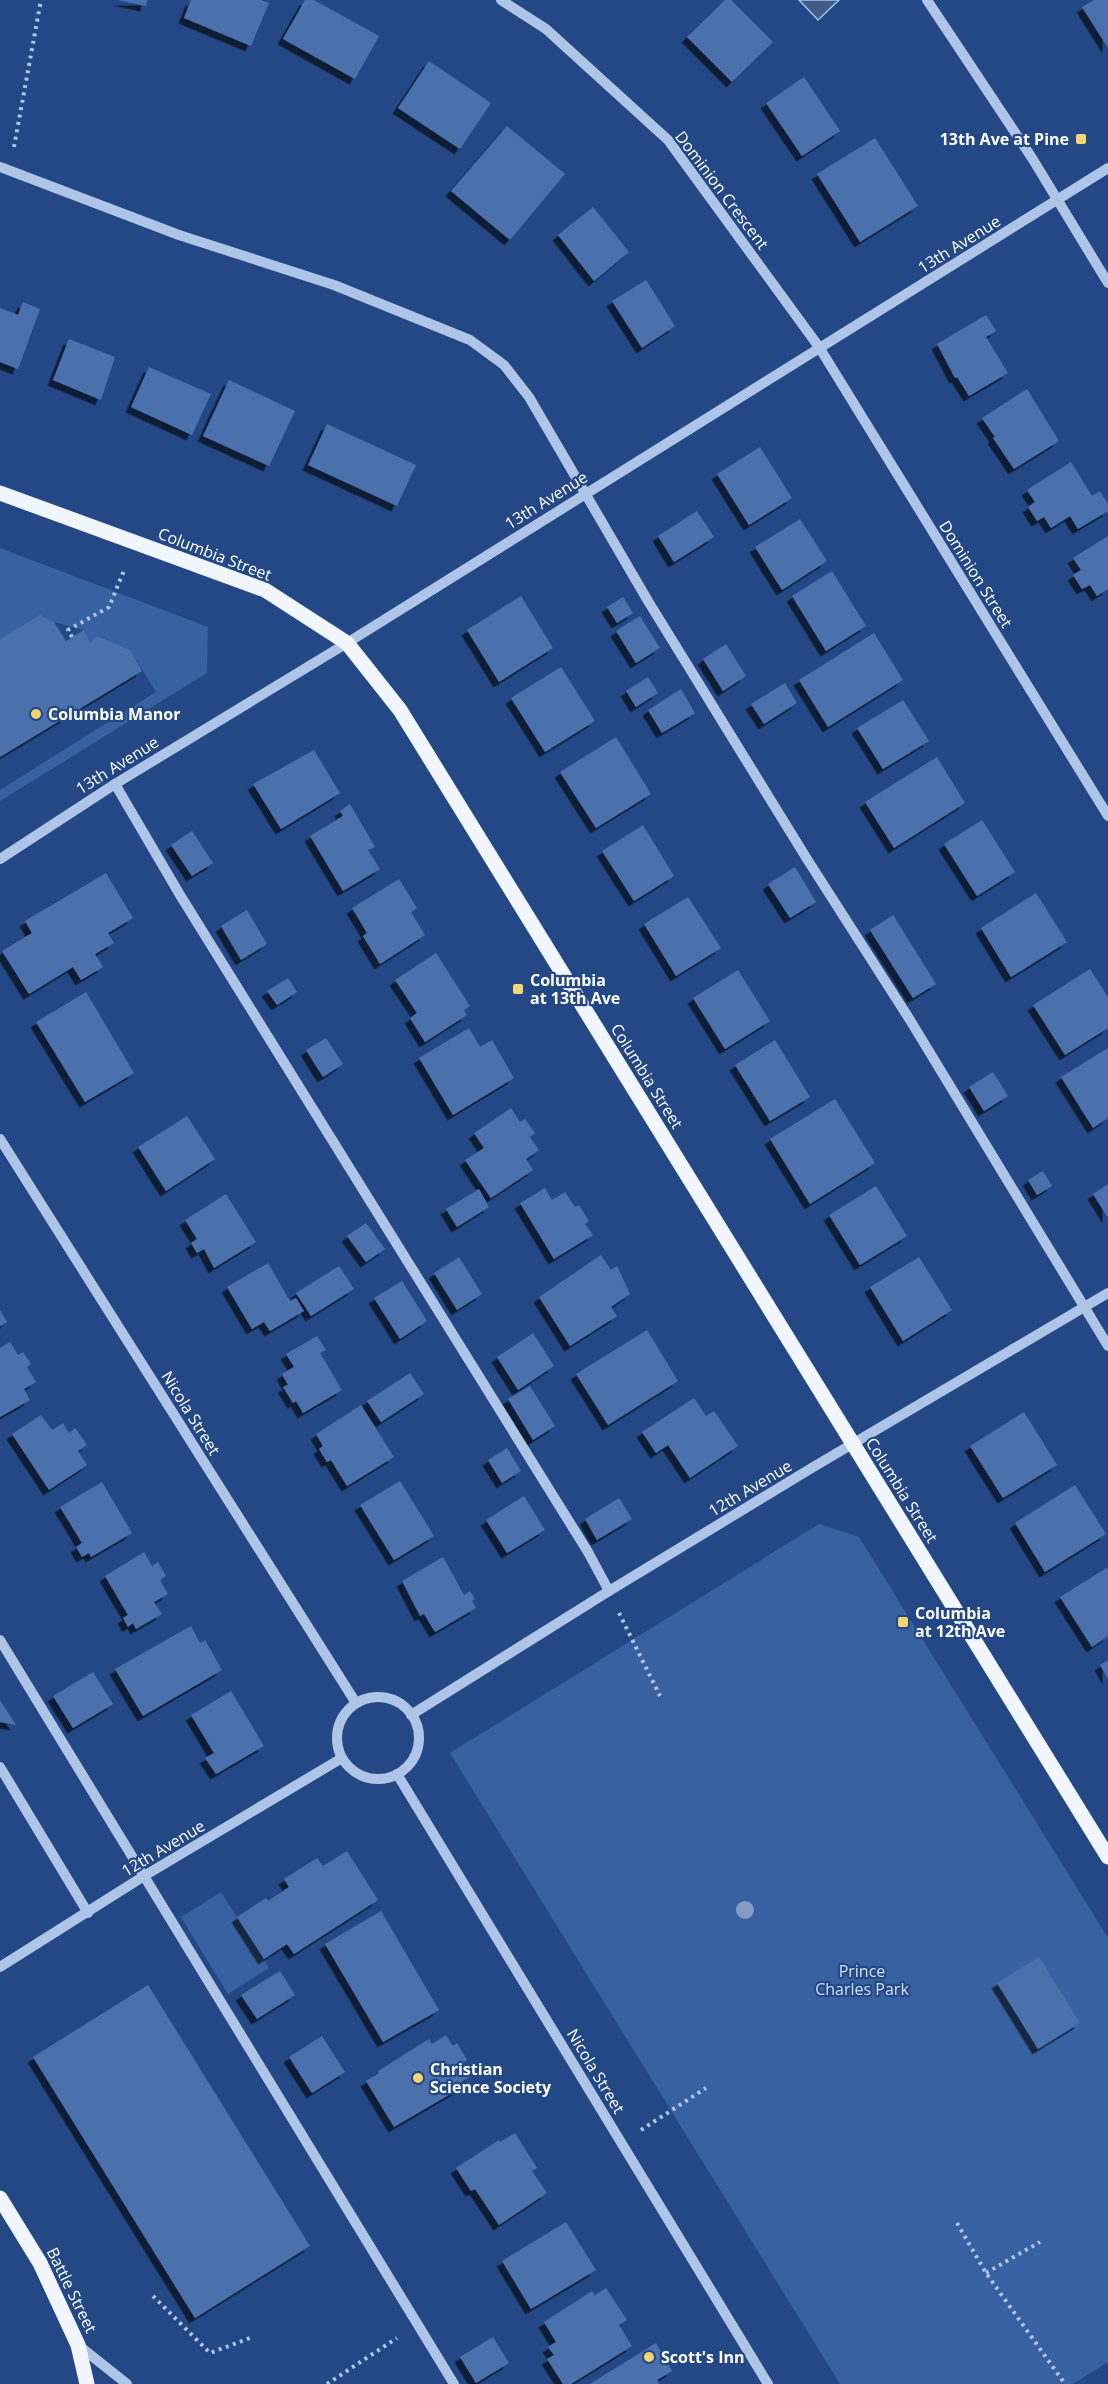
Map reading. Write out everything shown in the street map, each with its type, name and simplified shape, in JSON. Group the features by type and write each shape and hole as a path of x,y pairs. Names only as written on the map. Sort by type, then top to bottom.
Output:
{"main road":[{"name":"Columbia Street","path":"0,493 265,590 347,643 400,710 1108,1857"},
{"name":"Battle Street","path":"0,2198 40,2263 78,2345"},
{"path":"78,2345 87,2384"}],"street":[{"name":"Dominion Crescent","path":"501,0 546,29 668,140 819,347"},
{"path":"927,0 1032,158 1108,283"},
{"name":"13th Avenue","path":"0,859 115,784 347,643 1108,168"},
{"path":"5,169 179,236 334,285 470,340 504,365 529,397 654,611 807,859 910,1020 1108,1346"},
{"name":"Dominion Street","path":"819,347 1108,816"},
{"path":"115,784 180,895 588,1552 609,1591"},
{"name":"Nicola Street","path":"0,1139 356,1703"},
{"name":"12th Avenue","path":"411,1715 609,1591 853,1443 1108,1293"},
{"path":"0,1640 454,2384"},
{"path":"382,1697 395,1701 411,1715 418,1732 418,1746 414,1758 405,1769 397,1774 379,1779 365,1777 353,1770 342,1758 337,1735 340,1722 356,1703 369,1698 382,1697"},
{"name":"12th Avenue","path":"0,1967 144,1876 342,1758"},
{"path":"0,1767 88,1913"},
{"name":"Nicola Street","path":"397,1774 768,2384"},
{"name":"Battle Street","path":"78,2345 127,2384"}],"path":[{"path":"5,169 41,0"},
{"path":"72,638 68,630 109,607 135,543"},
{"path":"609,1591 660,1696"},
{"path":"622,2143 706,2088"},
{"path":"957,2223 986,2272 1065,2384"},
{"path":"986,2272 1040,2242"},
{"path":"153,2296 210,2353 250,2338"},
{"path":"327,2384 417,2325"}],"green space":[{"path":"0,548 208,627 207,673 0,801 0,790 156,692 130,650 99,636 90,642 83,630 54,622 0,639"},
{"name":"Prince Charles Park","path":"819,1524 859,1537 1108,1938 1108,2362 1073,2384 840,2384 450,1753"},
{"path":"221,1892 269,1968 228,1994 181,1917"}],"shaded area":[{"path":"799,0 839,0 818,20"}],"building":[{"path":"118,0 147,0 146,6"},
{"path":"191,0 261,0 269,3 251,46 184,18"},
{"path":"305,0 314,0 379,36 355,79 283,39"},
{"path":"725,0 731,0 773,42 732,82 687,37"},
{"path":"1094,0 1108,0 1108,48 1082,7"},
{"path":"429,61 491,103 460,149 398,108"},
{"path":"804,77 840,131 802,156 766,103"},
{"path":"507,126 565,174 510,240 451,191"},
{"path":"875,138 918,206 860,242 817,174"},
{"path":"593,207 629,252 594,281 558,235"},
{"path":"646,280 675,326 642,348 612,301"},
{"path":"23,302 40,309 18,369 0,362 0,308 18,315"},
{"path":"986,315 996,331 986,337 1008,373 969,396 957,377 955,378 937,344"},
{"path":"69,339 115,357 101,400 53,380"},
{"path":"149,367 211,394 192,435 131,407"},
{"path":"229,380 295,411 269,466 203,436"},
{"path":"1027,389 1059,441 1014,469 982,418"},
{"path":"327,424 416,465 397,506 308,465"},
{"path":"760,447 792,498 749,525 717,474"},
{"path":"1071,462 1092,496 1100,491 1108,504 1108,511 1078,529 1070,516 1051,528 1044,517 1037,521 1028,507 1035,502 1027,490"},
{"path":"697,511 714,537 674,562 658,536"},
{"path":"800,519 827,561 782,590 755,547"},
{"path":"1108,536 1108,589 1097,596 1090,585 1082,589 1073,575 1081,570 1073,558"},
{"path":"832,571 866,626 826,651 792,596"},
{"path":"521,596 553,648 499,682 467,630"},
{"path":"623,597 633,613 617,623 607,607"},
{"name":"Columbia Manor","path":"40,615 54,622 66,641 84,630 90,642 98,636 130,650 142,671 0,757 0,639"},
{"path":"640,616 660,648 636,663 616,631"},
{"path":"874,633 903,680 828,727 799,680"},
{"path":"726,644 746,676 723,691 703,659"},
{"path":"561,667 595,721 545,752 511,698"},
{"path":"648,677 658,693 636,707 626,691"},
{"path":"785,683 797,703 764,724 751,704"},
{"path":"681,689 695,713 662,733 648,710"},
{"path":"903,700 929,741 883,769 857,728"},
{"path":"616,737 651,794 596,828 560,772"},
{"path":"314,750 340,793 281,829 253,784"},
{"path":"937,757 965,803 894,848 865,802"},
{"path":"350,804 375,847 368,850 380,869 343,891 310,836 343,816 340,811"},
{"path":"982,820 1015,872 977,896 944,844"},
{"path":"643,825 674,876 634,901 602,851"},
{"path":"192,831 213,863 192,876 171,845"},
{"path":"795,867 816,902 790,918 768,884"},
{"path":"106,873 133,918 108,933 114,943 95,954 103,967 81,980 73,967 29,994 2,951 32,933 25,921"},
{"path":"399,879 417,908 411,912 425,935 380,964 363,936 367,933 352,908"},
{"path":"1036,893 1067,942 1011,977 981,928"},
{"path":"688,897 721,948 676,976 644,924"},
{"path":"247,910 267,944 241,960 221,926"},
{"path":"893,915 936,984 913,998 870,930"},
{"path":"436,953 470,1006 464,1010 467,1015 425,1042 410,1018 417,1013 395,980"},
{"path":"1090,969 1108,997 1108,1028 1065,1055 1033,1005"},
{"path":"738,970 770,1021 725,1049 693,998"},
{"path":"288,978 297,992 277,1005 267,991"},
{"path":"86,992 134,1073 85,1102 36,1022"},
{"path":"469,1028 480,1047 492,1040 514,1078 453,1115 419,1058"},
{"path":"326,1038 343,1064 323,1077 306,1050"},
{"path":"775,1040 810,1097 770,1121 735,1065"},
{"path":"1108,1048 1108,1118 1093,1128 1061,1077"},
{"path":"993,1072 1008,1096 984,1111 969,1087"},
{"path":"835,1099 875,1163 810,1204 770,1139"},
{"path":"511,1108 520,1122 525,1119 535,1133 530,1137 539,1150 526,1159 533,1170 491,1198 465,1160 484,1148 474,1133"},
{"path":"187,1116 215,1159 166,1191 138,1147"},
{"path":"1043,1171 1052,1186 1037,1195 1028,1180"},
{"path":"1108,1184 1108,1218 1093,1194"},
{"path":"876,1186 907,1236 860,1265 829,1215"},
{"path":"545,1188 552,1200 565,1192 575,1207 579,1205 589,1221 585,1224 593,1235 554,1259 520,1203"},
{"path":"479,1189 489,1207 457,1227 446,1209"},
{"path":"226,1194 256,1242 214,1268 204,1249 197,1253 191,1243 197,1239 185,1220"},
{"path":"366,1223 385,1249 366,1262 347,1236"},
{"path":"601,1255 611,1270 617,1266 630,1294 611,1307 617,1316 570,1346 539,1297"},
{"path":"459,1257 482,1294 457,1310 434,1273"},
{"path":"919,1257 952,1310 903,1341 870,1287"},
{"path":"268,1263 290,1301 296,1298 304,1311 270,1331 264,1322 252,1329 227,1287"},
{"path":"339,1266 354,1289 311,1316 296,1293"},
{"path":"402,1281 427,1321 400,1339 374,1298"},
{"path":"0,1310 7,1322 0,1326"},
{"path":"647,1330 678,1381 608,1425 576,1374"},
{"path":"533,1333 554,1366 518,1390 497,1357"},
{"path":"317,1336 326,1350 320,1353 342,1390 303,1413 296,1401 293,1403 283,1387 288,1385 282,1374 294,1367 286,1354"},
{"path":"10,1342 18,1355 23,1352 31,1364 27,1367 36,1382 24,1389 30,1400 0,1417 0,1348"},
{"path":"410,1373 424,1394 381,1422 367,1401"},
{"path":"530,1386 555,1426 533,1440 508,1399"},
{"path":"694,1398 706,1416 714,1411 738,1446 690,1478 668,1445 656,1453 642,1432"},
{"path":"361,1405 394,1457 347,1486 331,1460 327,1462 319,1449 323,1446 316,1434"},
{"path":"1024,1412 1057,1465 1003,1498 970,1446"},
{"path":"41,1415 52,1430 63,1423 69,1433 75,1428 87,1445 78,1451 87,1465 49,1490 12,1434"},
{"path":"507,1448 521,1471 502,1483 488,1460"},
{"path":"400,1481 434,1536 394,1560 360,1505"},
{"path":"102,1482 132,1533 91,1557 89,1553 82,1557 76,1547 82,1543 60,1507"},
{"path":"1075,1485 1106,1534 1045,1572 1015,1523"},
{"path":"524,1496 545,1530 507,1553 486,1520"},
{"path":"619,1498 632,1519 597,1540 585,1519"},
{"path":"144,1552 152,1566 158,1562 166,1576 160,1580 168,1594 154,1602 162,1614 136,1629 133,1623 128,1627 123,1618 128,1615 105,1576"},
{"path":"443,1557 464,1595 470,1591 475,1599 472,1601 476,1608 435,1632 424,1614 420,1616 402,1581"},
{"path":"1108,1567 1108,1636 1092,1647 1060,1597"},
{"path":"191,1626 200,1643 205,1640 222,1670 143,1716 115,1669"},
{"path":"1108,1660 1108,1679 1100,1665"},
{"path":"93,1672 113,1704 73,1728 53,1696"},
{"path":"231,1691 264,1746 216,1774 205,1758 214,1753 191,1715"},
{"path":"0,1700 16,1725 0,1722"},
{"path":"347,1851 378,1900 294,1954 287,1944 264,1959 237,1917 266,1898 268,1901 289,1887 284,1879 317,1858 323,1866"},
{"path":"381,1911 439,2010 383,2042 325,1944"},
{"path":"1039,1957 1080,2023 1038,2049 997,1983"},
{"path":"280,1971 295,1995 257,2019 241,1995"},
{"path":"148,1985 310,2246 195,2318 33,2057"},
{"name":"Christian Science Society","path":"446,2035 453,2046 457,2043 467,2060 463,2063 471,2076 457,2085 459,2089 394,2127 366,2081 429,2039 432,2044"},
{"path":"322,2036 345,2072 312,2093 289,2057"},
{"path":"515,2133 537,2168 532,2171 547,2193 499,2225 475,2189 471,2191 456,2168 499,2140 500,2142"},
{"path":"566,2222 596,2270 531,2309 502,2261"},
{"path":"606,2288 627,2320 619,2325 632,2346 571,2384 563,2384 547,2359 554,2355 548,2347 556,2342 544,2322 592,2291 595,2295"},
{"path":"493,2337 509,2363 476,2383 460,2357"},
{"name":"Scott's Inn","path":"656,2343 672,2371 657,2380 659,2384 590,2384"}],"place":[{"name":"13th Ave at Pine","path":"1081,139"},
{"name":"Columbia Manor","path":"36,714"},
{"name":"Columbia at 13th Ave","path":"518,989"},
{"name":"Columbia at 12th Ave","path":"903,1622"},
{"name":"Christian Science Society","path":"418,2078"},
{"name":"Scott's Inn","path":"649,2357"}]}
